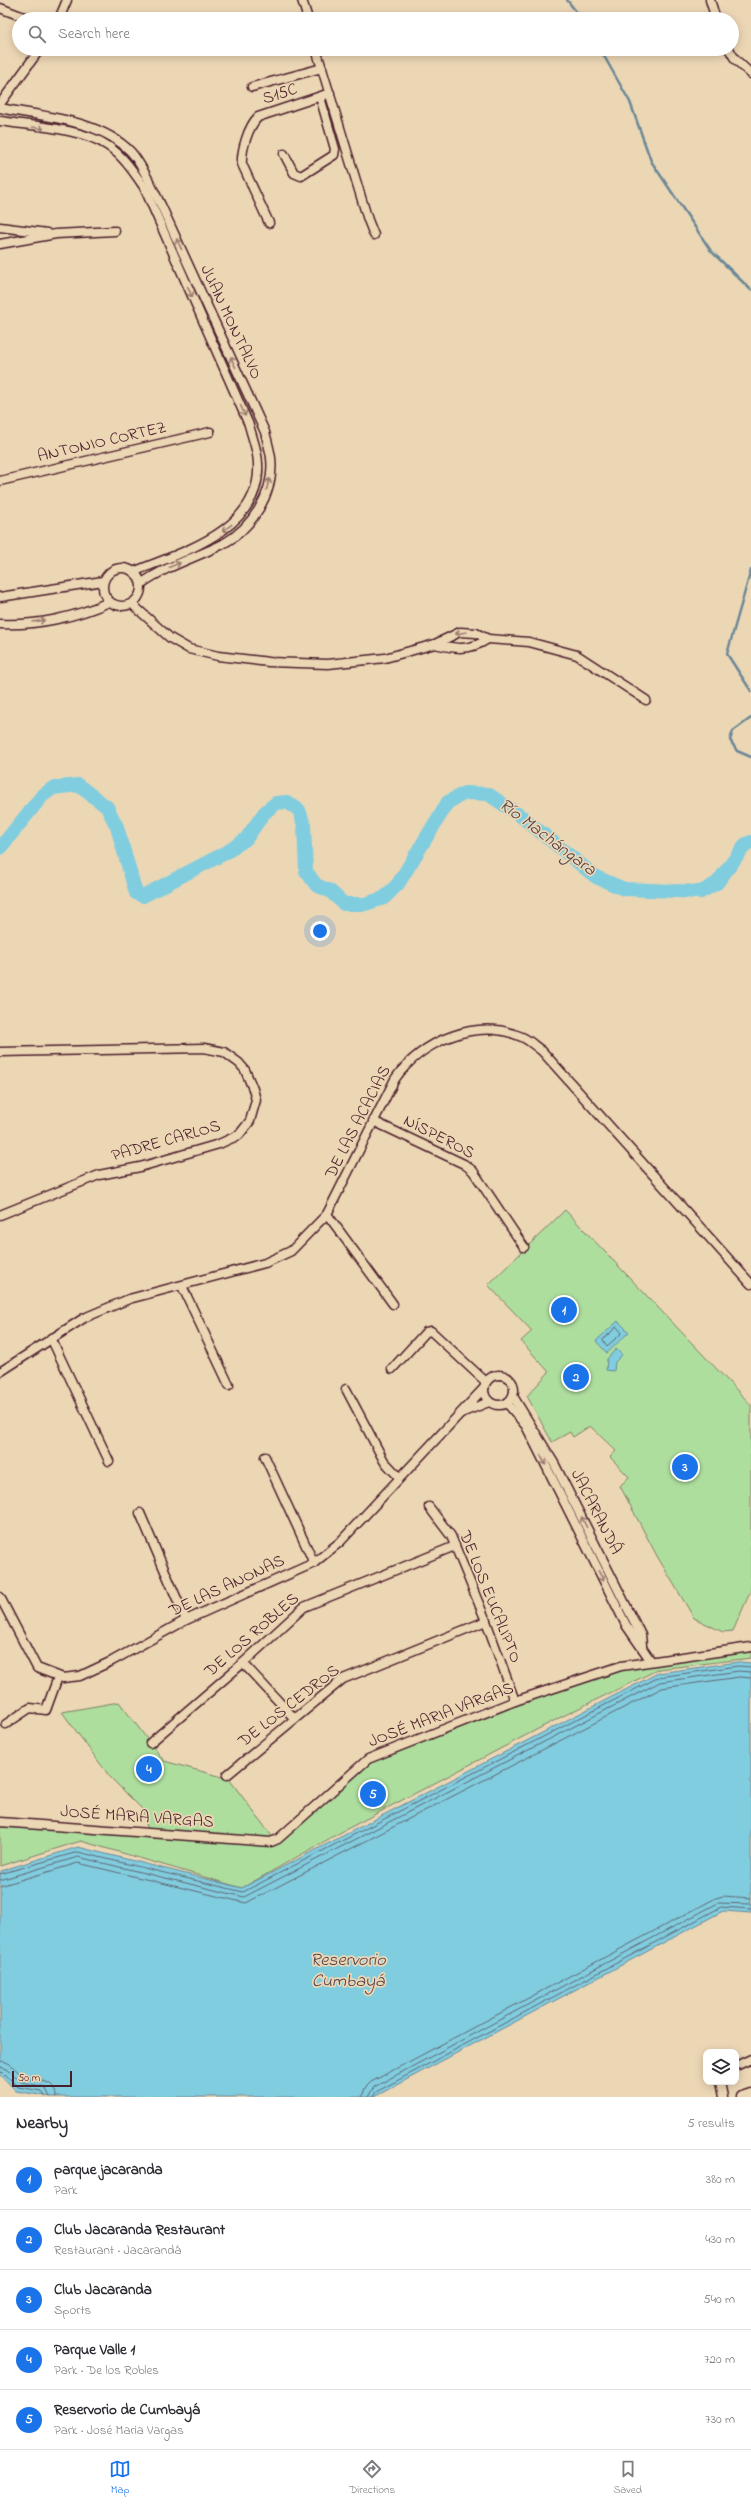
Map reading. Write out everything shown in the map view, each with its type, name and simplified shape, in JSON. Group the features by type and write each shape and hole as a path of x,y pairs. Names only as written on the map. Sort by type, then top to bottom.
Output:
{"street":[{"path":"62,12 67,0"},
{"path":"302,0 306,12"},
{"path":"710,0 714,12"},
{"path":"0,8 12,13"},
{"path":"0,104 35,56"},
{"path":"318,56 368,220 374,235"},
{"path":"733,56 735,60 751,74"},
{"path":"252,87 322,68"},
{"name":"S15C","path":"269,223 242,164 242,156 252,124 258,117 330,93"},
{"path":"284,154 294,173 301,176 334,155 335,149 320,97"},
{"name":"JUAN MONTALVO","path":"0,108 87,126 115,137 132,153 265,432 271,459 270,480 262,504 253,519 239,533 223,544 166,568 141,584"},
{"name":"JUAN MONTALVO","path":"0,121 84,135 107,145 128,163 152,196 249,425 258,464 255,488 247,507 238,519 218,534 133,572"},
{"path":"0,227 56,234"},
{"path":"0,244 56,234 115,231"},
{"name":"ANTONIO CORTEZ","path":"0,481 210,432"},
{"path":"119,568 133,572 141,584 138,599 132,604 120,607 109,602 102,589 103,581 112,570 119,568"},
{"path":"0,597 103,581"},
{"path":"0,624 13,625 71,616 109,602"},
{"path":"132,604 170,638 189,649 218,656 269,662 328,664 385,658 435,644 460,632 476,632 488,639 530,642 578,655 646,700"},
{"path":"435,644 456,649 471,648 488,639"},
{"name":"DE LAS ACACIAS","path":"0,1372 84,1318 129,1299 182,1286 279,1258 291,1251 328,1214 373,1121 404,1066 434,1044 468,1030 494,1030 522,1037 542,1051 751,1284"},
{"name":"PADRE CARLOS","path":"0,1052 204,1048 224,1052 239,1063 245,1070 256,1100 250,1121 239,1135 219,1144 140,1167 99,1175 0,1215"},
{"name":"NÍSPEROS","path":"373,1121 464,1164 473,1171 524,1247"},
{"path":"328,1214 393,1304"},
{"path":"182,1286 229,1385"},
{"path":"392,1369 426,1332 431,1331 485,1385 489,1402"},
{"path":"51,1338 109,1461"},
{"path":"458,1414 489,1402 498,1406 507,1403 513,1396 514,1389 508,1378 495,1376 485,1385"},
{"name":"DE LAS ANONAS","path":"0,1597 37,1668 58,1677 80,1676 112,1662 186,1620 314,1563 340,1542 485,1385"},
{"path":"346,1389 378,1451 399,1477"},
{"name":"JACARANDÁ","path":"513,1396 554,1463 592,1548"},
{"name":"JACARANDÁ","path":"507,1403 526,1426 641,1635 642,1646 651,1661"},
{"path":"265,1457 314,1563"},
{"name":"DE LOS EUCALIPTO","path":"429,1508 446,1528 455,1546 486,1621 515,1701"},
{"path":"140,1513 186,1620"},
{"name":"DE LOS ROBLES","path":"150,1742 243,1663 311,1602 455,1546"},
{"name":"DE LOS CEDROS","path":"227,1775 343,1678 486,1621"},
{"name":"JOSÉ MARIA VARGAS","path":"0,1822 271,1842 278,1839 368,1759 515,1701 621,1666 751,1647"},
{"path":"243,1663 294,1718"},
{"path":"6,1724 28,1709 46,1710 58,1677"},
{"path":"739,2065 751,2059"},
{"path":"721,2085 723,2097"},
{"path":"742,2097 751,2094"}],"green space":[{"path":"565,1210 751,1405 751,1590 733,1631 723,1632 694,1618 657,1556 620,1486 629,1477 610,1457 616,1451 590,1426 573,1437 570,1432 552,1442 527,1396 549,1372 521,1341 532,1331 488,1285"},
{"path":"751,1648 751,1658 659,1669 563,1716 343,1831 242,1888 81,1841 0,1866 0,1827 144,1835 274,1846 370,1761 580,1674 678,1654"},
{"path":"119,1702 164,1761 229,1779 274,1839 148,1831 143,1810 110,1777 62,1712"}],"water":[{"path":"618,1321 629,1332 607,1353 596,1341"},
{"path":"616,1349 622,1355 615,1362 614,1371 606,1370 607,1359"},
{"name":"Reservorio Cumbayá","path":"738,1662 751,1663 751,1913 723,1911 374,2097 51,2097 16,2091 0,2074 0,1871 78,1847 242,1888 658,1673"}],"waterway":[{"path":"567,0 576,12"},
{"path":"604,56 630,102 651,161 711,251 751,290"},
{"path":"751,570 727,654 751,691"},
{"path":"751,718 733,731 730,740 737,751 751,757"},
{"name":"Río Machángara","path":"0,848 42,796 53,788 78,785 107,807 117,827 136,893 143,896 227,852 246,839 264,813 276,803 287,802 299,810 304,825 306,871 316,885 330,891 344,904 365,904 384,898 398,884 448,802 465,793 488,794 522,817 596,877 624,889 701,892 717,883 746,844 751,842"}],"place":[{"name":"parque jacaranda","path":"564,1310"},
{"name":"Club Jacaranda Restaurant","path":"576,1377"},
{"name":"Club Jacaranda","path":"685,1467"},
{"name":"Parque Valle 1","path":"149,1769"},
{"name":"Reservorio de Cumbayá","path":"373,1794"}]}
